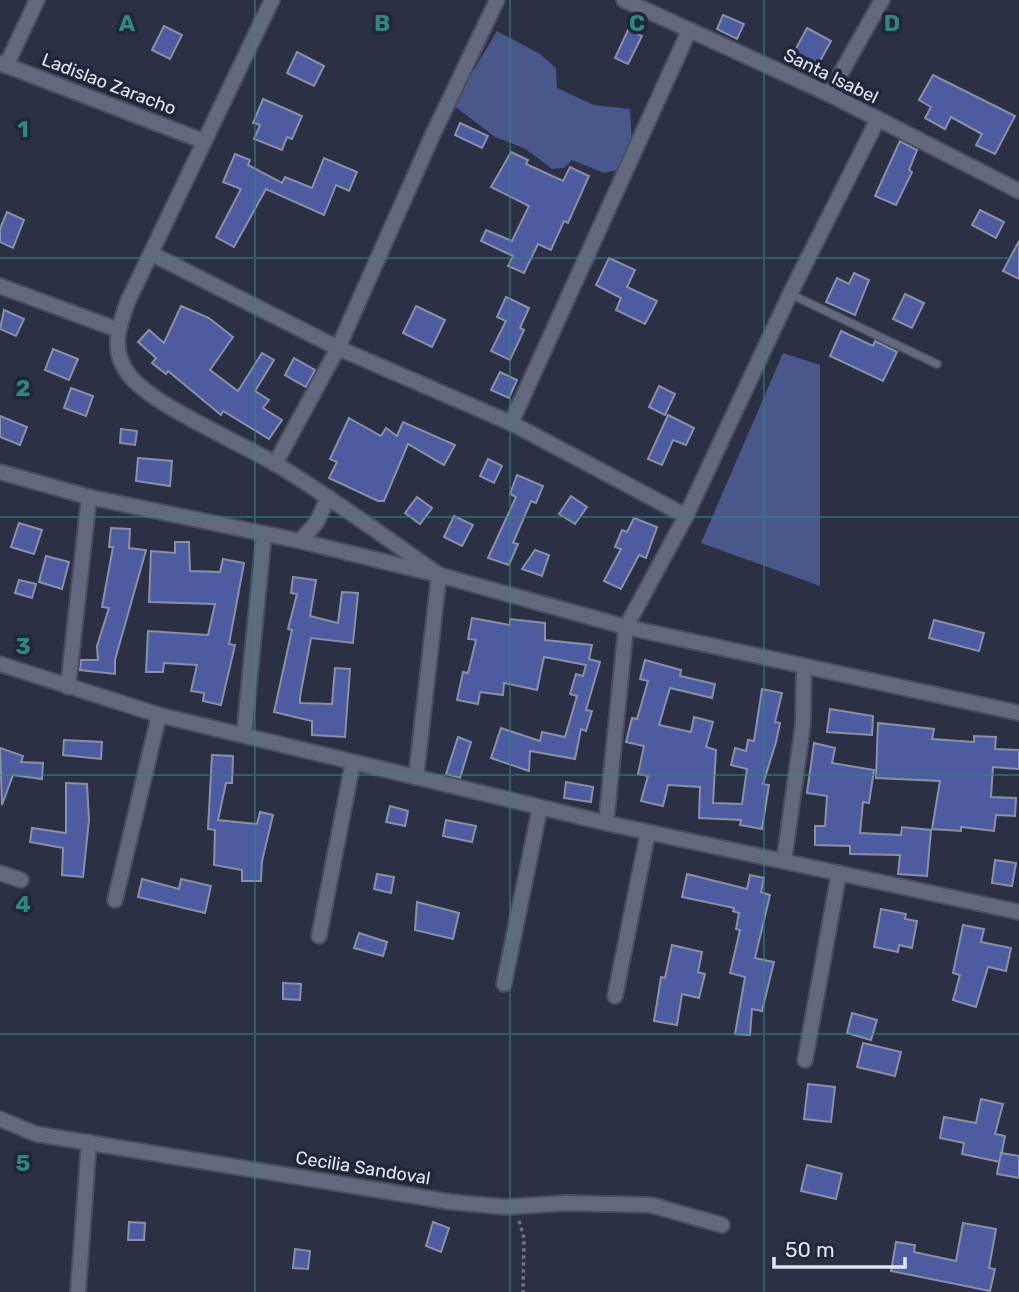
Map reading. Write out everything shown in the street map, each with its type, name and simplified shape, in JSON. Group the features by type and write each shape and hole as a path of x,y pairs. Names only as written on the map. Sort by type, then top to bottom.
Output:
{"street":[{"path":"3,64 37,0"},
{"path":"272,0 116,329 118,352 129,375 148,393 328,497 439,575"},
{"path":"275,464 338,348 433,134 497,0"},
{"name":"Santa Isabel","path":"624,0 829,94 1019,191"},
{"path":"829,94 882,0"},
{"path":"512,423 689,32"},
{"name":"Ladislao Zaracho","path":"3,64 203,141"},
{"path":"606,823 626,627 686,516 790,294 878,119"},
{"path":"152,254 338,348 512,423 686,516"},
{"path":"0,286 116,329"},
{"path":"0,472 89,497 300,541 439,575 626,627 1019,713"},
{"path":"68,687 89,497"},
{"path":"300,541 317,522 328,497"},
{"path":"244,736 264,534"},
{"path":"416,777 439,575"},
{"path":"0,664 159,715 244,736 606,823 1019,912"},
{"path":"784,861 803,724 804,666"},
{"path":"115,900 159,715"},
{"path":"319,936 353,762"},
{"path":"504,985 540,807"},
{"path":"615,996 648,832"},
{"path":"0,873 21,880"},
{"path":"805,1060 839,873"},
{"name":"Cecilia Sandoval","path":"0,1119 36,1134 451,1202 506,1207 566,1203 651,1205 722,1225"},
{"path":"78,1292 89,1142"}],"lane":[{"path":"790,294 937,364"}],"path":[{"path":"506,1207 519,1220 524,1238 523,1292"}],"shaded area":[{"path":"497,31 540,54 556,68 557,88 594,105 630,109 632,145 617,170 604,173 572,160 564,168 552,169 526,149 495,137 453,105"},
{"path":"783,353 820,365 820,586 701,543"}],"building":[{"path":"723,15 744,24 737,39 717,29"},
{"path":"164,26 182,35 170,59 152,50"},
{"path":"807,28 831,41 818,65 794,52"},
{"path":"628,30 642,36 628,64 615,58"},
{"path":"297,52 324,66 314,86 287,73"},
{"path":"933,75 1015,116 995,154 976,145 982,134 951,117 945,129 925,118 931,107 919,100"},
{"path":"263,99 302,116 292,139 287,137 282,150 254,139 260,125 253,123"},
{"path":"460,123 488,136 482,148 455,135"},
{"path":"900,141 917,150 909,170 912,172 896,205 875,196"},
{"path":"511,152 528,160 526,164 563,181 570,167 589,176 568,223 564,221 551,250 538,244 524,273 508,266 513,256 481,241 486,230 512,241 529,206 491,187"},
{"path":"235,154 250,160 248,165 282,183 285,177 312,188 324,158 357,172 349,191 336,185 324,215 266,189 234,247 216,237 241,189 223,182"},
{"path":"980,210 1004,222 996,238 972,225"},
{"path":"7,212 24,220 13,248 0,242 0,229"},
{"path":"1019,241 1019,279 1003,271"},
{"path":"609,258 635,270 627,287 657,301 645,324 616,310 621,298 596,285"},
{"path":"854,273 869,280 855,315 826,302 837,278 849,284"},
{"path":"905,294 924,303 912,328 893,319"},
{"path":"506,297 529,308 520,328 524,330 510,360 491,351 506,321 497,317"},
{"path":"181,306 209,318 233,337 210,370 238,391 262,353 274,360 255,391 269,400 263,408 282,420 269,439 223,411 221,415 168,371 166,374 152,363 156,358 138,342 149,330 164,343"},
{"path":"416,306 445,320 432,347 403,333"},
{"path":"4,310 24,319 16,336 0,329"},
{"path":"841,331 873,346 875,341 897,352 883,381 830,356"},
{"path":"53,349 78,359 69,380 45,370"},
{"path":"294,358 315,370 306,387 285,375"},
{"path":"500,372 517,380 509,398 491,390"},
{"path":"659,386 675,394 665,415 649,407"},
{"path":"71,388 93,396 86,416 64,408"},
{"path":"668,415 694,428 686,445 673,440 662,465 648,459"},
{"path":"0,416 27,427 20,445 0,437"},
{"path":"349,418 381,436 386,428 397,436 403,422 455,445 444,465 408,444 384,501 378,501 329,478 337,462 330,459"},
{"path":"121,429 137,431 135,445 120,443"},
{"path":"138,458 172,461 170,486 136,481"},
{"path":"488,459 502,466 494,483 480,476"},
{"path":"517,475 543,486 536,503 531,501 513,543 518,544 509,565 488,558 516,497 510,494"},
{"path":"571,496 587,507 575,524 559,514"},
{"path":"417,497 432,508 420,524 405,513"},
{"path":"454,516 473,525 462,546 444,537"},
{"path":"634,518 657,527 646,558 639,555 621,589 604,581 621,549 615,547 622,530 627,532"},
{"path":"19,523 42,530 34,554 11,547"},
{"path":"111,528 130,529 129,548 146,550 115,660 115,674 80,670 81,660 98,660 97,646 109,608 102,607 113,547 109,547"},
{"path":"175,542 189,542 190,571 220,572 223,559 244,563 229,644 235,645 221,705 203,701 204,693 191,691 197,665 164,663 163,672 146,672 148,631 208,635 215,604 149,602 151,551 175,553"},
{"path":"535,550 549,555 542,576 522,569"},
{"path":"46,556 69,562 62,589 39,582"},
{"path":"293,577 316,580 310,616 338,623 342,592 358,593 353,643 311,638 300,697 300,703 332,704 335,668 350,669 345,737 312,735 312,721 274,712 292,630 288,629 297,594 291,593"},
{"path":"19,580 36,584 32,598 15,593"},
{"path":"472,618 510,625 510,619 545,623 545,640 592,645 589,659 600,662 586,710 592,711 586,731 581,729 575,759 530,751 529,771 491,758 501,728 540,741 542,732 565,737 577,696 570,694 576,674 583,676 586,665 544,657 537,690 504,683 503,695 480,692 478,704 457,700 463,672 468,673 476,640 468,639"},
{"path":"934,620 984,633 979,651 929,638"},
{"path":"645,660 681,670 680,676 715,684 712,698 670,688 659,725 691,732 694,717 713,722 706,747 716,750 713,803 742,804 747,769 731,765 735,748 746,751 748,740 754,741 762,689 782,693 775,722 780,723 763,784 769,785 762,829 740,825 741,820 699,818 700,787 668,785 663,806 641,801 648,776 638,774 644,746 626,742 632,718 637,719 648,681 640,679"},
{"path":"830,709 873,716 872,735 827,732"},
{"path":"878,723 934,729 932,739 974,742 974,736 996,737 995,749 1019,750 1019,769 993,767 991,797 1016,798 1015,816 996,815 994,831 961,827 961,831 932,829 940,781 876,778"},
{"path":"458,737 471,742 460,778 446,774"},
{"path":"64,740 102,742 101,759 63,755"},
{"path":"814,743 835,748 832,763 874,770 869,803 863,802 860,833 901,835 902,827 931,830 927,876 898,874 900,855 850,854 850,846 815,845 815,826 825,826 827,796 807,793"},
{"path":"0,748 23,756 21,762 43,763 42,779 13,775 2,805"},
{"path":"212,755 233,756 232,783 226,783 218,820 257,824 260,812 273,815 262,861 261,881 242,881 242,870 214,865 215,830 208,829"},
{"path":"566,782 593,787 591,802 564,798"},
{"path":"66,783 87,784 89,820 83,877 62,875 63,848 30,842 32,828 66,833"},
{"path":"390,806 408,811 405,826 386,822"},
{"path":"446,820 476,826 472,842 443,836"},
{"path":"995,860 1016,863 1012,886 992,883"},
{"path":"377,874 394,877 391,893 374,889"},
{"path":"687,874 747,889 750,875 764,878 761,892 770,895 755,958 774,962 762,1011 752,1009 750,1035 735,1034 745,977 730,973 740,930 736,929 739,913 733,911 734,908 682,897"},
{"path":"142,879 179,889 181,879 211,886 205,913 138,897"},
{"path":"417,902 459,913 453,939 415,930"},
{"path":"881,909 906,914 905,919 917,921 912,948 899,945 898,952 874,947"},
{"path":"963,925 984,929 981,942 1011,948 1006,971 988,967 976,1007 953,1000 960,975 953,973"},
{"path":"359,933 387,942 383,956 354,948"},
{"path":"672,945 702,952 698,972 705,974 699,998 682,994 677,1025 654,1021 661,977 665,978"},
{"path":"283,983 301,984 300,1000 283,999"},
{"path":"852,1013 877,1020 871,1040 847,1033"},
{"path":"863,1043 901,1052 895,1076 857,1067"},
{"path":"808,1084 835,1087 831,1122 804,1119"},
{"path":"981,1099 1003,1104 995,1134 1005,1136 1000,1162 962,1154 964,1143 940,1138 944,1117 976,1123"},
{"path":"1001,1153 1019,1156 1019,1178 997,1174"},
{"path":"807,1165 842,1174 836,1199 801,1191"},
{"path":"129,1222 145,1223 144,1240 128,1240"},
{"path":"433,1222 449,1228 441,1252 426,1246"},
{"path":"963,1223 996,1229 989,1268 995,1269 990,1291 891,1271 896,1242 915,1245 914,1252 956,1261"},
{"path":"295,1249 310,1251 308,1269 293,1268"}]}
